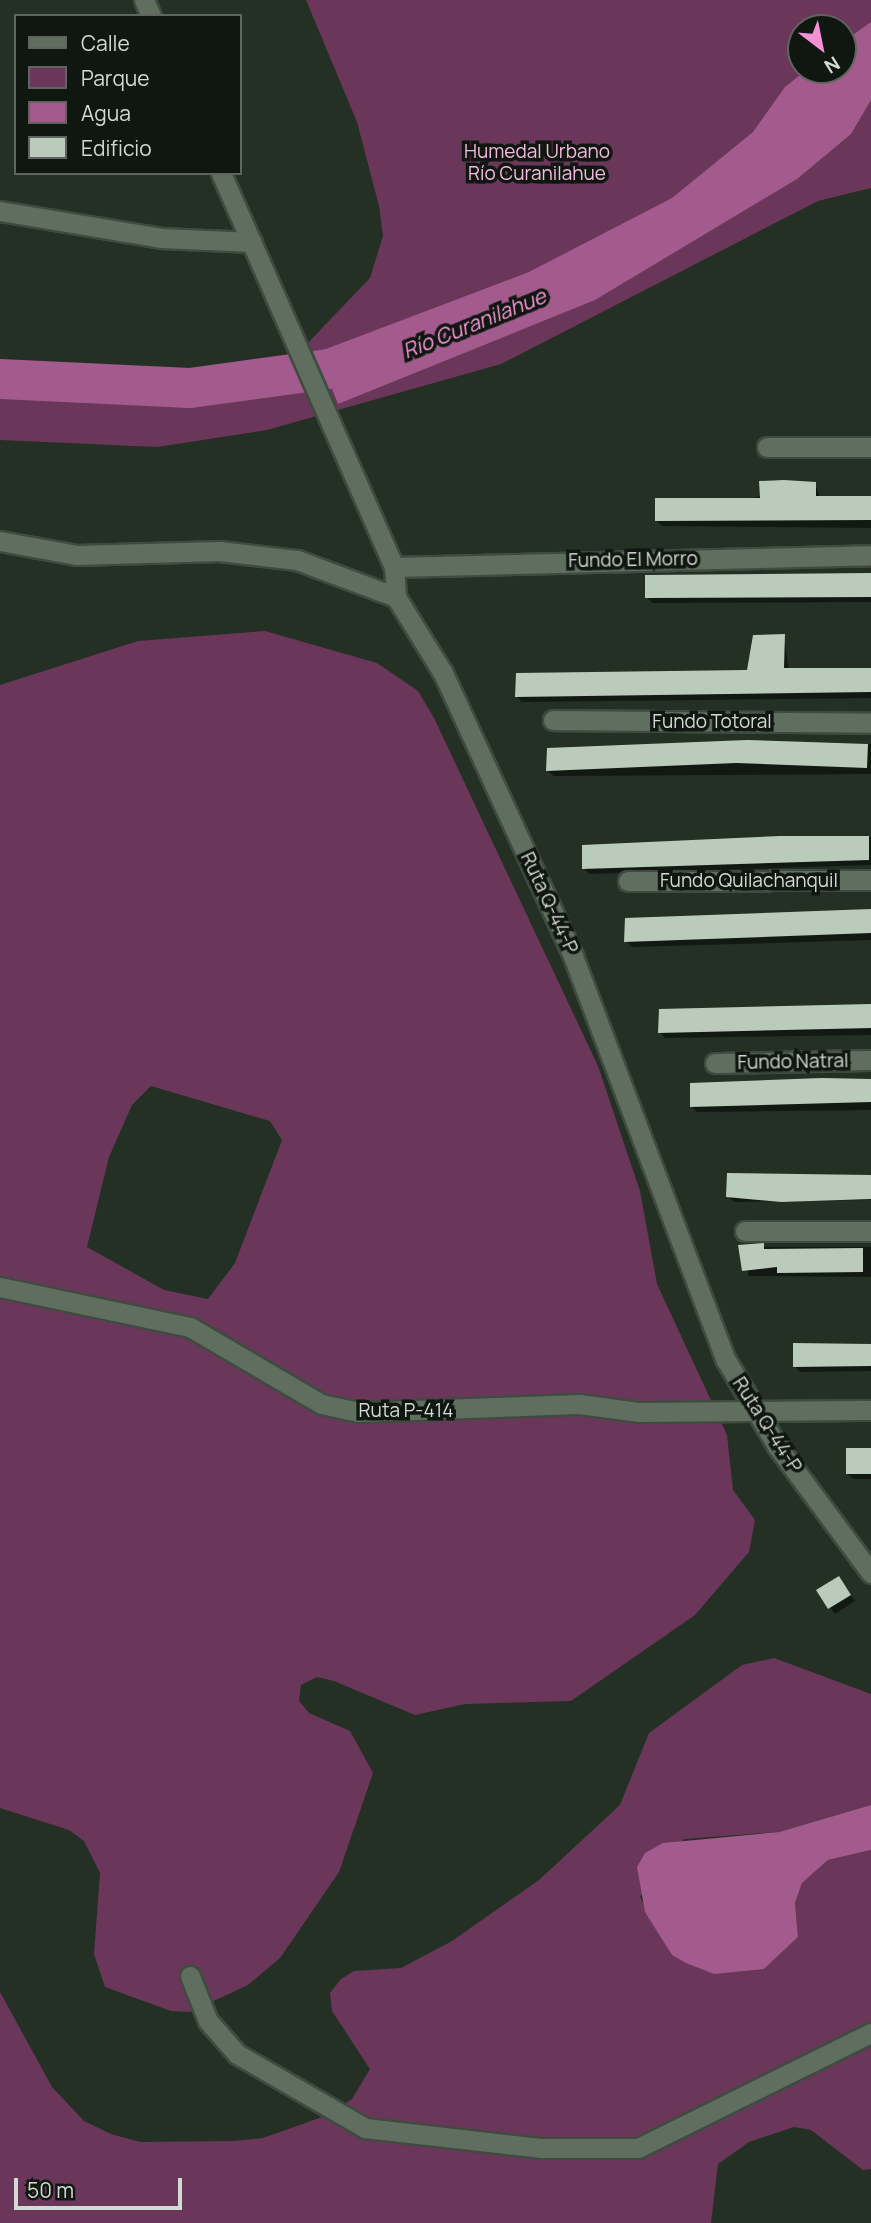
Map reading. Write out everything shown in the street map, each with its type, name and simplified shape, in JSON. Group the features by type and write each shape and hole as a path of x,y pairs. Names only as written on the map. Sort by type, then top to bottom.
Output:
{"street":[{"path":"0,541 76,555 219,551 298,560 396,597 394,567 325,401 223,175"},
{"path":"0,211 161,239 252,242"},
{"path":"767,447 871,447"},
{"name":"Fundo El Morro","path":"394,567 871,555"},
{"name":"Ruta Q-44-P","path":"396,597 443,673 573,956 709,1319 754,1411 871,1573"},
{"name":"Fundo Totoral","path":"553,720 871,723"},
{"name":"Fundo Quilachanquil","path":"628,881 871,880"},
{"name":"Fundo Natral","path":"715,1063 871,1060"},
{"path":"745,1231 871,1231"},
{"name":"Ruta P-414","path":"0,1287 190,1327 321,1404 358,1412 579,1404 639,1412 871,1410"},
{"path":"190,1976 208,2021 237,2053 365,2128 540,2148 638,2148 871,2033"}],"green space":[{"name":"Humedal Urbano Río Curanilahue","path":"306,0 871,0 871,188 818,201 501,364 267,430 157,447 0,440 0,372 246,372 303,348 370,278 383,236 379,206 357,122"},
{"path":"265,631 377,663 418,691 434,718 598,1066 640,1191 657,1284 727,1435 733,1490 755,1520 749,1552 695,1615 571,1701 465,1704 415,1715 334,1681 317,1677 301,1685 299,1701 309,1713 350,1731 373,1773 339,1872 280,1958 248,1985 190,2012 171,2011 105,1987 94,1954 100,1873 84,1841 69,1830 0,1808 0,685 138,641","holes":["151,1086 270,1121 282,1140 235,1263 208,1299 164,1290 87,1247 109,1157 132,1105"]},
{"path":"774,1658 871,1694 871,1805 779,1832 684,1839 640,1897 672,1955 764,1969 798,1937 795,1903 802,1883 828,1860 871,1850 871,2169 863,2170 811,2130 794,2127 749,2142 718,2164 711,2223 0,2223 0,1992 52,2087 84,2121 111,2134 140,2142 232,2141 263,2138 325,2116 352,2099 370,2069 332,2011 330,1993 341,1979 354,1971 401,1968 452,1941 539,1880 620,1805 649,1733 742,1665"}],"water":[{"path":"871,22 871,100 851,134 797,179 595,300 338,404 318,352 529,272 672,198 753,132 789,84 857,84 857,32"},
{"path":"871,1805 871,1850 828,1860 802,1883 795,1903 798,1937 764,1969 714,1974 686,1963 672,1955 645,1912 637,1867 645,1853 663,1843 779,1832"}],"building":[{"path":"759,481 816,482 816,496 871,496 871,520 655,521 655,498 760,498"},
{"path":"871,573 871,597 645,598 645,575"},
{"path":"785,634 784,668 871,668 871,692 515,697 516,673 747,670 753,635"},
{"path":"747,740 868,744 867,768 736,763 546,771 547,748"},
{"path":"780,836 869,836 869,860 582,869 582,845"},
{"path":"871,909 871,933 624,942 625,918"},
{"path":"871,1004 871,1028 658,1033 659,1009"},
{"path":"871,1079 871,1102 690,1107 690,1083"},
{"path":"727,1173 871,1175 871,1199 781,1202 726,1197"},
{"path":"764,1243 764,1249 863,1248 863,1272 777,1273 777,1267 742,1271 738,1245"},
{"path":"793,1343 871,1344 871,1366 793,1367"},
{"path":"846,1448 871,1448 871,1474 846,1474"},
{"path":"839,1576 851,1595 828,1609 816,1590"}],"waterway":[{"name":"Río Curanilahue","path":"0,379 190,388 380,362"}]}
